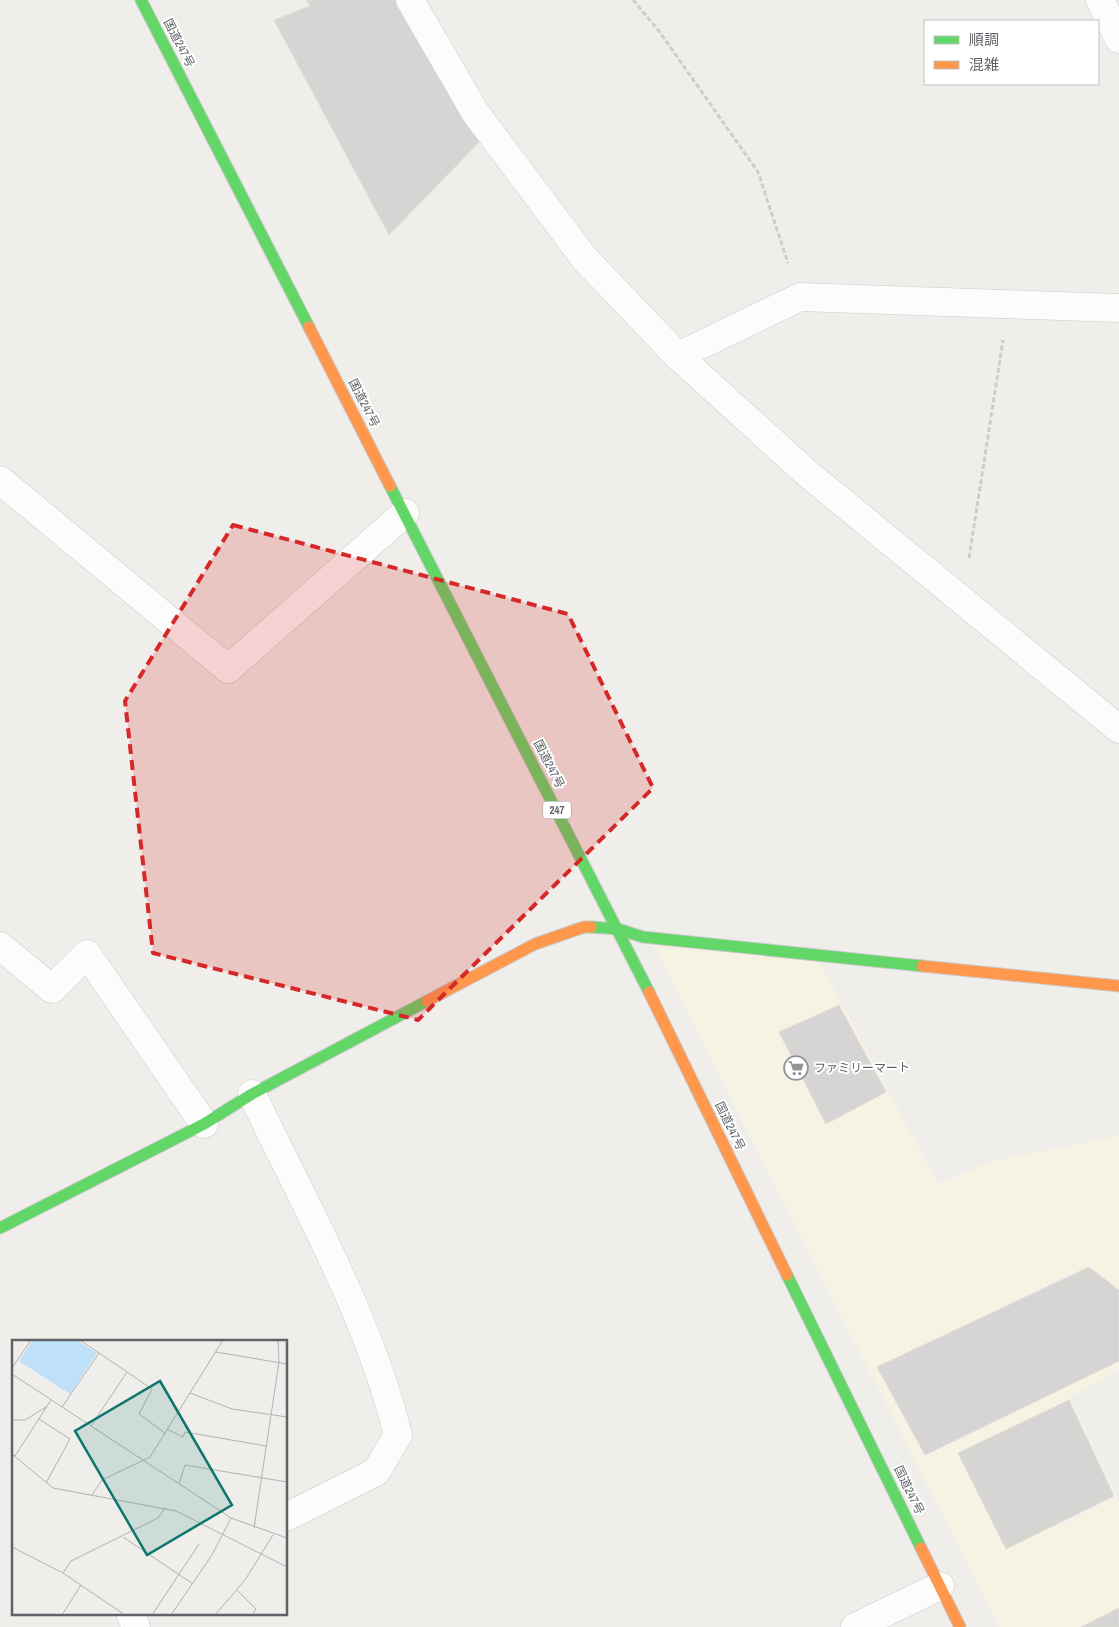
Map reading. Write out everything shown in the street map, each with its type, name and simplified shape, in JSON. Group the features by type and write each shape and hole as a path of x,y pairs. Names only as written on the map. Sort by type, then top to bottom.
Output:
{"main road":[{"name":"国道247号","path":"141,0 618,929 960,1627"},
{"path":"0,1228 204,1124 252,1094 534,944 584,927 618,929 653,938 1119,986"}],"street":[{"path":"410,0 475,112 585,259 678,356 808,474 1119,730"},
{"path":"1100,0 1119,39"},
{"path":"678,356 800,297 1119,308"},
{"path":"0,480 228,669 406,513"},
{"path":"0,946 52,989 87,954 204,1124"},
{"path":"252,1094 358,1316 391,1407 398,1435 376,1472 288,1516"},
{"path":"855,1627 940,1586"},
{"path":"130,1614 136,1627"}],"path":[{"path":"632,0 659,31 758,172 800,297"},
{"path":"962,601 1009,304"}],"highlighted area":[{"path":"233,525 568,614 653,788 418,1020 153,953 125,701"}],"shaded area":[{"path":"652,943 820,962 938,1184 993,1161 1119,1136 1119,1370 1070,1397 1119,1502 1119,1627 999,1627"}],"building":[{"path":"306,0 399,0 483,138 389,235 274,20 310,6"},
{"path":"839,1005 886,1092 826,1124 779,1032"},
{"path":"1089,1267 1119,1290 1119,1361 925,1455 877,1367"},
{"path":"1069,1400 1114,1496 1006,1549 958,1453"},
{"path":"1119,1608 1119,1627 1081,1627"}],"traffic: fast":[{"path":"141,0 309,327"},
{"path":"390,486 649,992"},
{"path":"591,927 618,929 643,937 922,966"},
{"path":"0,1228 204,1124 252,1094 427,1001"},
{"path":"787,1275 921,1548"}],"traffic: slow":[{"path":"309,327 390,486"},
{"path":"427,1001 535,944 584,927 591,927"},
{"path":"922,966 1119,986"},
{"path":"649,992 787,1275"},
{"path":"921,1548 960,1627"}],"place":[{"name":"ファミリーマート","path":"796,1068"}]}
